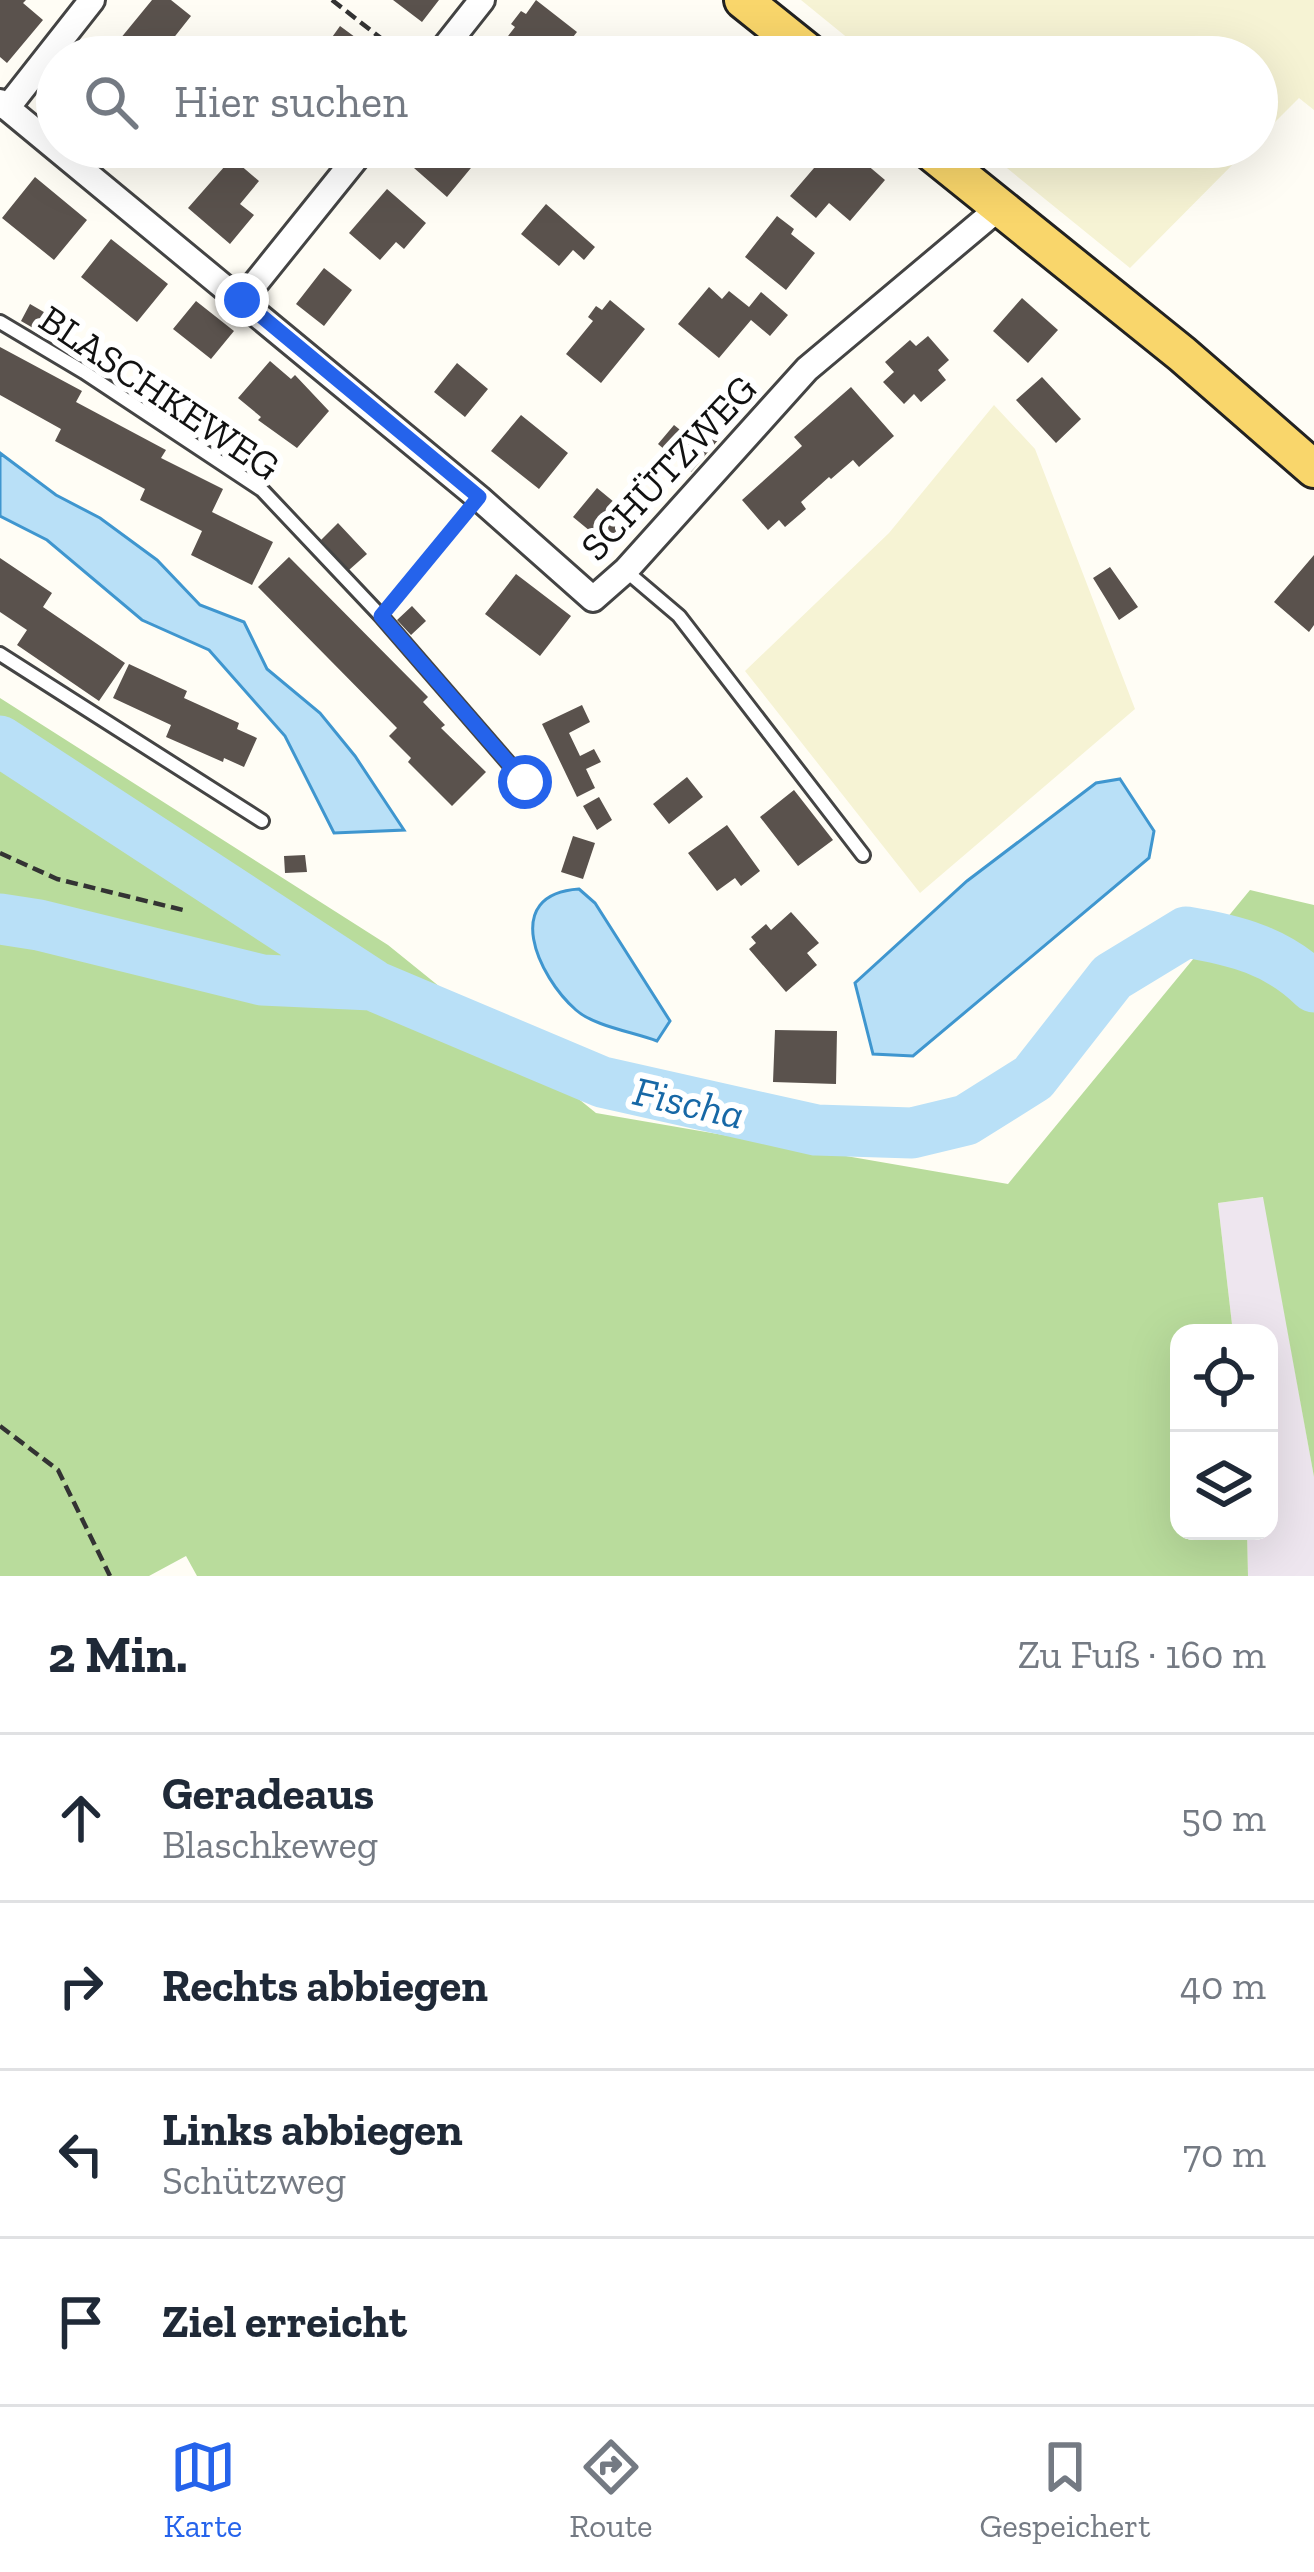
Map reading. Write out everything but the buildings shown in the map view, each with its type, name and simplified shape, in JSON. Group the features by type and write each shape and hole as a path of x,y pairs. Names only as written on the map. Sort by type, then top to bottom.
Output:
{"main road":[{"path":"743,0 788,36"},
{"path":"951,168 1182,354 1314,469"}],"street":[{"path":"61,36 92,0"},
{"path":"454,36 482,0"},
{"path":"3,105 36,66"},
{"name":"SCHÜTZWEG","path":"3,105 36,132"},
{"name":"SCHÜTZWEG","path":"80,168 479,497 593,599 626,570 807,369 1000,207"},
{"path":"242,300 348,168"}],"lane":[{"name":"BLASCHKEWEG","path":"0,322 262,490 381,616 525,782"},
{"path":"626,570 679,616 862,855"},
{"path":"0,654 262,820"}],"path":[{"path":"332,0 378,36"},
{"path":"381,616 479,497"},
{"path":"0,853 57,879 187,911"},
{"path":"0,1426 58,1470 110,1576"}],"shaded area":[{"path":"801,0 1314,0 1314,110 1299,98 1278,119 1278,36 845,36"},
{"path":"1007,168 1229,168 1130,268"},
{"path":"994,405 1035,449 1135,709 920,893 745,671 889,533"},
{"path":"1264,1197 1314,1477 1314,1576 1248,1576 1247,1540 1278,1540 1278,1324 1232,1324 1218,1203"}],"green space":[{"path":"0,698 388,945 596,1113 1008,1184 1250,890 1314,905 1314,1477 1263,1197 1218,1203 1232,1324 1170,1324 1170,1540 1247,1540 1248,1576 197,1576 186,1556 149,1576 0,1576"}],"water":[{"path":"0,453 157,560 200,605 244,622 267,669 320,713 404,830 334,833 285,736 209,650 142,620 47,540 0,516"},
{"path":"1120,779 1154,831 1149,858 913,1056 873,1054 855,983 967,881 1096,783"},
{"path":"579,889 595,903 670,1021 657,1041 584,1016 562,996 539,959 533,921 540,905 555,894"}],"waterway":[{"path":"0,741 372,984"},
{"name":"Fischa","path":"0,919 262,980 372,985 602,1082 816,1130 912,1133 966,1120 1033,1078 1112,977 1186,932 1255,949 1286,964 1314,987"}],"route":[{"path":"242,300 479,497 381,616 525,782"}]}
